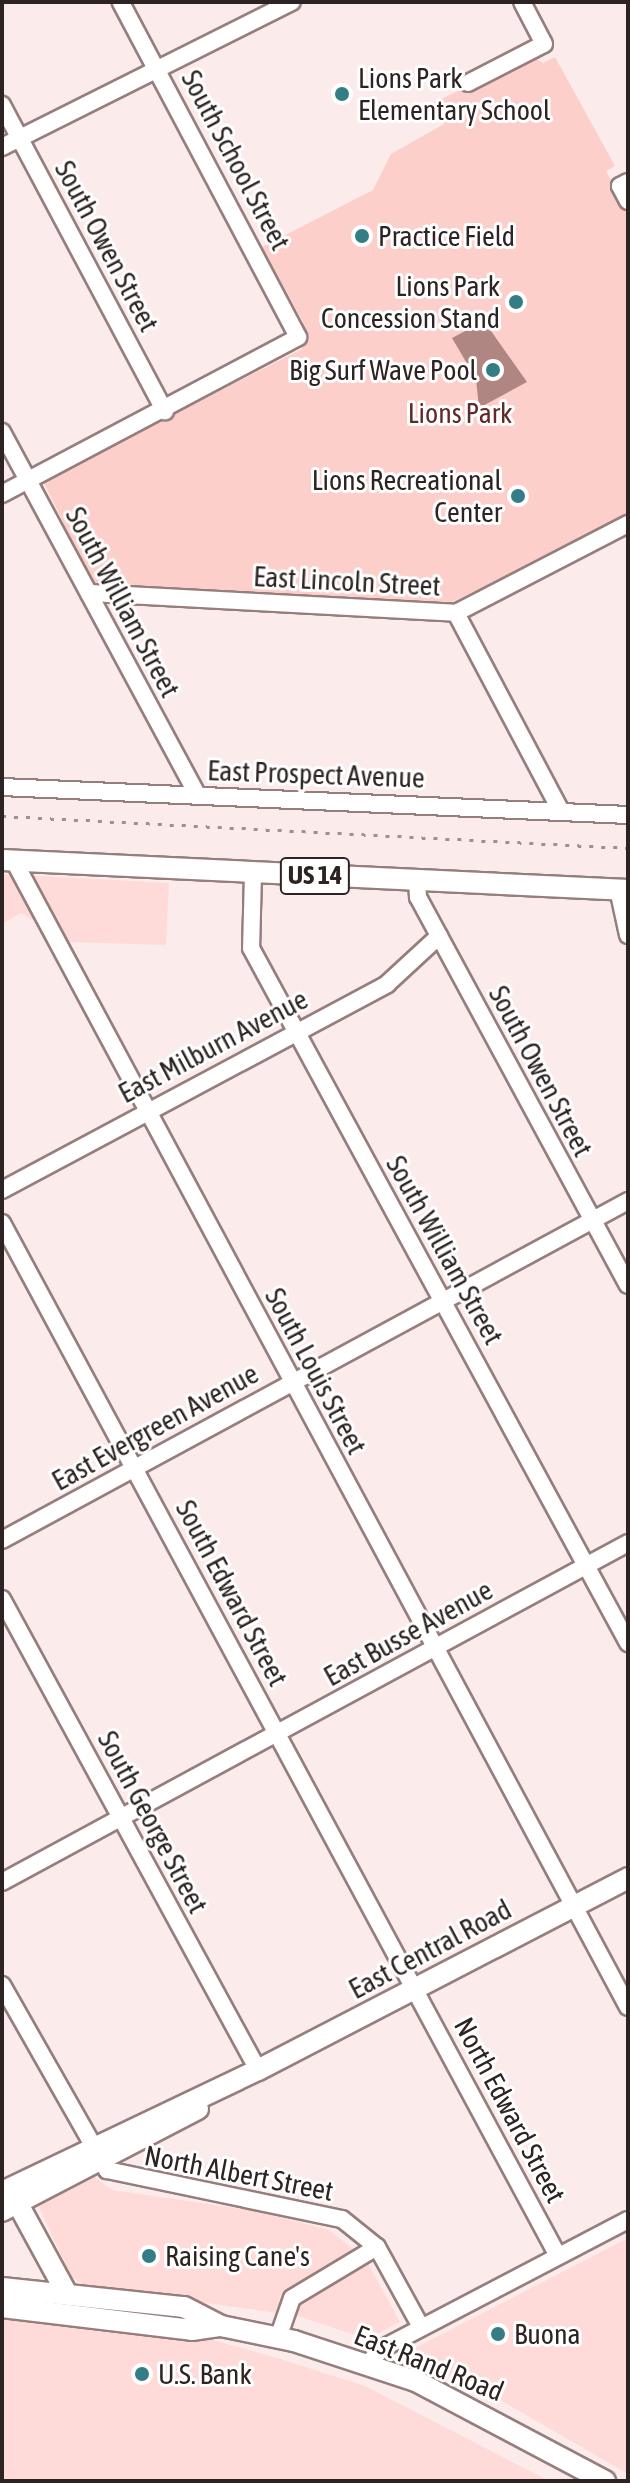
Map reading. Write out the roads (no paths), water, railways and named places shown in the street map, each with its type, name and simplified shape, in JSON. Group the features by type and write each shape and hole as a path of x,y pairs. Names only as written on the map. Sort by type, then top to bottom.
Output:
{"main road":[{"name":"US 14","path":"8,860 253,874 623,889"},
{"name":"East Central Road","path":"2,2211 8,2192 94,2154 628,1878"},
{"path":"8,2192 67,2294"},
{"name":"East Rand Road","path":"2,2288 200,2310 221,2326"},
{"name":"East Rand Road","path":"2,2307 192,2330 221,2326 278,2338 367,2364 494,2419 605,2481"}],"street":[{"name":"South School Street","path":"121,2 231,200 298,337 295,345 165,411"},
{"path":"2,147 292,2"},
{"path":"468,83 544,44 522,2"},
{"name":"South Owen Street","path":"2,105 165,411"},
{"path":"2,494 165,411"},
{"name":"South William Street","path":"2,432 198,796"},
{"name":"East Lincoln Street","path":"89,593 456,613 627,526"},
{"path":"456,613 561,811"},
{"name":"East Prospect Avenue","path":"2,787 628,815"},
{"name":"South Louis Street","path":"8,860 628,2007"},
{"name":"South William Street","path":"253,874 251,948 628,1643"},
{"name":"South Owen Street","path":"417,879 439,936 628,1285"},
{"path":"623,889 628,935"},
{"name":"East Milburn Avenue","path":"2,1190 387,984 439,936"},
{"name":"East Evergreen Avenue","path":"2,1540 628,1201"},
{"name":"South Edward Street","path":"2,1223 417,1988"},
{"name":"East Busse Avenue","path":"2,1882 628,1543"},
{"name":"South George Street","path":"2,1599 258,2070"},
{"path":"2,1985 94,2154"},
{"name":"North Edward Street","path":"417,1988 558,2256"},
{"name":"North Albert Street","path":"94,2154 122,2177 311,2208 349,2223 377,2247 421,2327"},
{"path":"367,2364 421,2327 628,2220"},
{"path":"278,2338 292,2298 377,2247"}],"railway":[{"path":"2,816 628,848"}],"place":[{"name":"Lions Park Elementary School","path":"342,94"},
{"name":"Practice Field","path":"362,236"},
{"name":"Lions Park Concession Stand","path":"516,302"},
{"name":"Big Surf Wave Pool","path":"493,370"},
{"name":"Lions Recreational Center","path":"518,496"},
{"name":"Raising Cane's","path":"149,2256"},
{"name":"Buona","path":"498,2334"},
{"name":"U.S. Bank","path":"142,2374"}],"park label":[{"name":"Lions Park","path":"460,413"}]}
